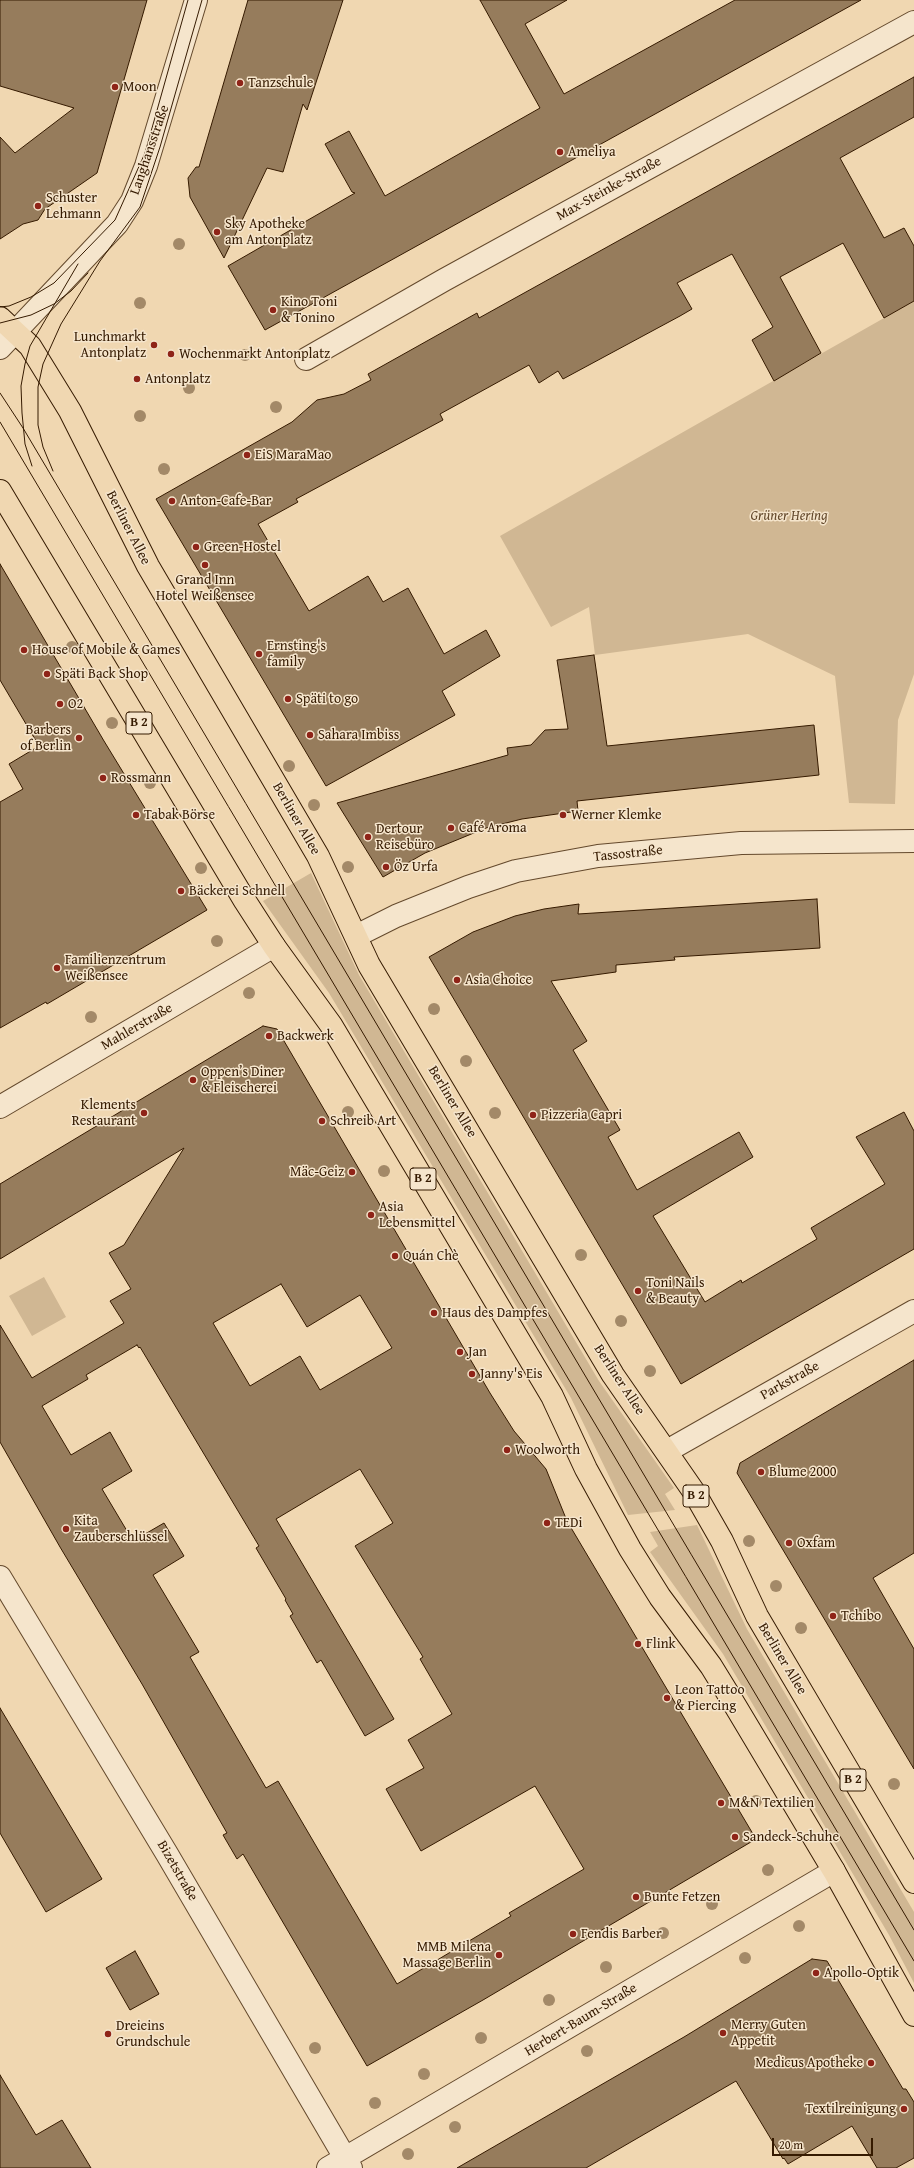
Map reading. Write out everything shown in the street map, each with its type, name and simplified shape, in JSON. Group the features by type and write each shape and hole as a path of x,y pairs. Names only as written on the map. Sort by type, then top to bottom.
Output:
{"main road":[{"name":"Berliner Allee","path":"5,333 30,346 43,364 70,411 148,566 318,856 369,964 613,1375 694,1492 722,1541 757,1616 914,1882"},
{"name":"B 2","path":"0,491 245,901 274,946 331,1025 552,1396 586,1469 630,1549 660,1597 711,1666 834,1871 914,2015"}],"street":[{"name":"Langhansstraße","path":"5,333 117,224 132,201 149,159 196,0"},
{"name":"Max-Steinke-Straße","path":"306,359 450,276 914,22"},
{"name":"Tassostraße","path":"356,936 396,916 488,880 516,871 598,856 741,843 914,841"},
{"name":"Mahlerstraße","path":"0,1107 274,946"},
{"name":"Parkstraße","path":"667,1451 914,1311"},
{"name":"Bizetstraße","path":"0,1577 167,1854 341,2165"},
{"name":"Herbert-Baum-Straße","path":"341,2165 834,1871"}],"green space":[{"name":"Grüner Hering","path":"914,301 914,674 898,720 895,804 849,803 835,676 748,634 595,655 589,607 551,627 500,536"},
{"path":"311,873 359,975 599,1381 674,1488 665,1494 675,1510 628,1515 571,1398 329,993 263,901"},
{"path":"44,1277 66,1317 32,1336 9,1296"},
{"path":"697,1525 747,1629 914,1912 914,1983 889,1935 723,1654 650,1552 658,1546 650,1532"}],"building":[{"path":"0,0 147,0 97,173 45,209 38,220 23,224 0,239 0,137 15,153 74,108 0,86"},
{"path":"248,0 343,0 307,110 303,104 283,172 267,168 224,258 190,197 188,178 196,167 199,167"},
{"path":"480,0 567,0 525,24 564,94 735,0 861,0 265,330 228,266 355,193 352,192 325,144 349,131 385,196 540,108"},
{"path":"914,77 914,117 840,158 884,238 904,228 914,246 914,301 884,318 843,243 780,277 821,353 774,381 752,340 773,327 732,254 677,283 692,309 680,316 563,379 558,371 539,383 529,365 440,414 443,420 296,499 298,502 258,524 309,611 368,576 383,602 408,588 444,654 486,630 500,656 442,691 455,715 326,786 156,499 292,422 317,400 344,394 371,380 368,374 477,313 479,318"},
{"path":"0,564 104,741 207,910 47,1004 46,1002 0,1028 0,802 23,789 9,764 39,746 0,680"},
{"path":"594,655 607,746 814,725 819,775 577,801 578,811 522,819 486,828 425,853 383,877 337,803 508,755 507,748 531,745 545,730 568,729 557,660"},
{"path":"817,899 820,948 674,957 675,960 616,965 616,972 551,981 587,1041 573,1050 620,1130 608,1137 637,1190 739,1132 753,1157 653,1216 705,1302 741,1280 742,1283 817,1239 811,1228 885,1184 856,1137 904,1112 914,1131 914,1249 681,1384 429,957 473,932 515,916 544,909 579,904 578,914"},
{"path":"263,1026 277,1029 490,1393 514,1431 546,1469 567,1521 756,1839 483,2000 367,2066 243,1854 237,1859 223,1835 227,1833 142,1684 60,1547 0,1442 0,1325 32,1378 124,1323 110,1301 131,1289 109,1253 124,1245 184,1148 0,1259 0,1184","holes":["281,1284 307,1327 360,1295 392,1348 320,1390 300,1356 250,1386 213,1323","137,1345 139,1348 140,1347 259,1546 256,1548 286,1599 285,1600 293,1614 290,1616 317,1663 321,1660 365,1736 394,1719 276,1519 360,1469 393,1523 355,1546 423,1657 420,1659 452,1714 408,1740 424,1768 386,1789 421,1851 535,1786 584,1869 509,1913 511,1916 397,1984 278,1781 266,1788 190,1657 199,1652 153,1575 184,1556 164,1523 133,1541 102,1489 132,1471 110,1432 71,1455 42,1406 88,1379 86,1375"]},
{"path":"914,1360 914,1553 873,1578 914,1649 914,1769 737,1473 740,1463"},
{"path":"0,1708 102,1879 46,1912 0,1833"},
{"path":"135,1951 159,1994 130,2010 106,1968"},
{"path":"812,1959 827,1961 903,2089 906,2089 914,2102 914,2158 896,2168 877,2168 852,2126 788,2164 784,2158 783,2159 736,2081 586,2168 457,2168 684,2037"},
{"path":"0,2075 36,2135 62,2120 91,2168 0,2168"}],"tram line":[{"path":"0,307 9,306 31,297 54,283 115,220 145,153 188,0"},
{"path":"53,471 43,447 38,425 38,387 43,364 61,324 100,261 140,207 160,147 202,0"},
{"path":"32,466 25,444 22,413 21,386 25,364 30,346 78,264"},
{"path":"0,323 31,315 54,304 71,291 88,273"},
{"path":"0,393 23,428 914,1930"},
{"path":"0,422 914,1961"}],"place":[{"name":"Tanzschule","path":"240,83"},
{"name":"Moon","path":"115,87"},
{"name":"Ameliya","path":"560,152"},
{"name":"Schuster Lehmann","path":"38,206"},
{"name":"Sky Apotheke am Antonplatz","path":"217,232"},
{"name":"Kino Toni & Tonino","path":"273,310"},
{"name":"Lunchmarkt Antonplatz","path":"154,345"},
{"name":"Wochenmarkt Antonplatz","path":"171,354"},
{"name":"Antonplatz","path":"137,379"},
{"name":"EiS MaraMao","path":"247,455"},
{"name":"Anton-Cafe-Bar","path":"172,501"},
{"name":"Green-Hostel","path":"196,547"},
{"name":"Grand Inn Hotel Weißensee","path":"205,565"},
{"name":"House of Mobile & Games","path":"24,650"},
{"name":"Ernsting's family","path":"259,654"},
{"name":"Späti Back Shop","path":"47,674"},
{"name":"Späti to go","path":"288,699"},
{"name":"O2","path":"60,704"},
{"name":"Sahara Imbiss","path":"310,735"},
{"name":"Barbers of Berlin","path":"79,738"},
{"name":"Rossmann","path":"103,778"},
{"name":"Tabak Börse","path":"136,815"},
{"name":"Werner Klemke","path":"563,815"},
{"name":"Café Aroma","path":"451,828"},
{"name":"Dertour Reisebüro","path":"368,837"},
{"name":"Öz Urfa","path":"386,867"},
{"name":"Bäckerei Schnell","path":"181,891"},
{"name":"Familienzentrum Weißensee","path":"57,968"},
{"name":"Asia Choice","path":"457,980"},
{"name":"Backwerk","path":"269,1036"},
{"name":"Oppen’s Diner & Fleischerei","path":"193,1080"},
{"name":"Klements Restaurant","path":"144,1113"},
{"name":"Pizzeria Capri","path":"533,1115"},
{"name":"Schreib Art","path":"322,1121"},
{"name":"Mäc-Geiz","path":"352,1172"},
{"name":"Asia Lebensmittel","path":"371,1215"},
{"name":"Quán Chè","path":"395,1256"},
{"name":"Toni Nails & Beauty","path":"638,1291"},
{"name":"Haus des Dampfes","path":"434,1313"},
{"name":"Jan","path":"460,1352"},
{"name":"Janny's Eis","path":"472,1374"},
{"name":"Woolworth","path":"507,1450"},
{"name":"Blume 2000","path":"761,1472"},
{"name":"TEDi","path":"547,1523"},
{"name":"Kita Zauberschlüssel","path":"66,1529"},
{"name":"Oxfam","path":"789,1543"},
{"name":"Tchibo","path":"833,1616"},
{"name":"Flink","path":"638,1644"},
{"name":"Leon Tattoo & Piercing","path":"667,1698"},
{"name":"M&N Textilien","path":"721,1803"},
{"name":"Sandeck-Schuhe","path":"735,1837"},
{"name":"Bunte Fetzen","path":"636,1897"},
{"name":"Fendis Barber","path":"573,1934"},
{"name":"MMB Milena Massage Berlin","path":"499,1955"},
{"name":"Apollo-Optik","path":"816,1973"},
{"name":"Merry Guten Appetit","path":"723,2033"},
{"name":"Dreieins Grundschule","path":"108,2034"},
{"name":"Medicus Apotheke","path":"871,2063"},
{"name":"Textilreinigung","path":"904,2109"}]}
